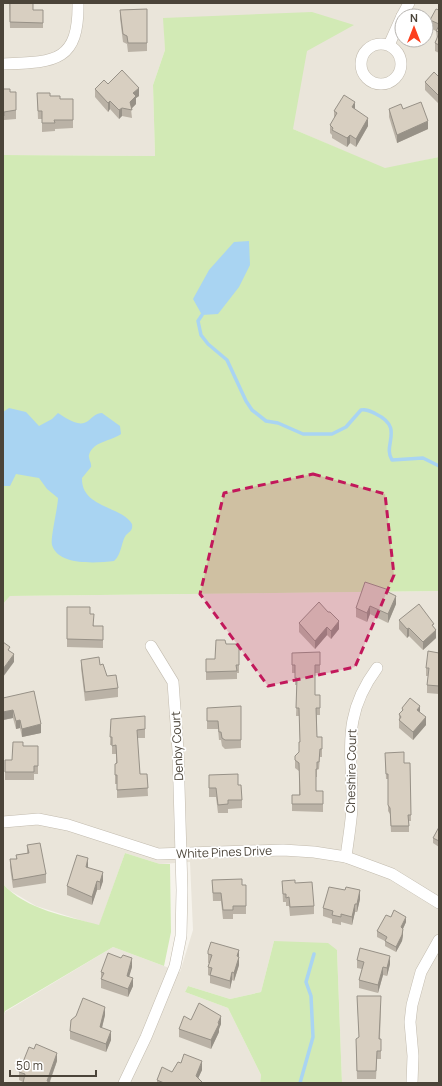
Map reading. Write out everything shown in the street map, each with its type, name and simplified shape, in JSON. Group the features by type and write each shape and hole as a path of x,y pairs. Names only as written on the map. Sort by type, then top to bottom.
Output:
{"street":[{"path":"3,64 50,61 61,55 74,43 79,24 78,3"},
{"path":"389,45 394,34"},
{"name":"Denby Court","path":"124,1083 146,1037 175,966 181,936 181,853 178,751 173,682 151,646"},
{"name":"Cheshire Court","path":"346,857 352,809 350,751 353,715 365,684 377,668"},
{"name":"White Pines Drive","path":"3,822 38,819 68,825 158,854 283,850 314,852 346,857 392,874 439,903"},
{"path":"412,1083 413,1056 410,1022 412,1005 422,972 439,940"}],"highlighted area":[{"path":"313,474 385,494 394,575 355,667 268,686 200,594 224,493"}],"shaded area":[{"path":"3,3 439,3 439,157 385,169 293,129 164,18 165,50 153,85 155,156 3,155"},
{"path":"439,591 439,1083 342,1083 337,950 274,941 261,992 230,999 188,986 185,992 228,1008 261,1075 260,1083 3,1083 3,1017 5,1012 113,947 180,972 193,930 190,862 160,864 125,853 99,926 36,906 9,890 3,884 3,604 10,596"}],"green space":[{"path":"312,12 354,25 307,51 293,129 385,168 439,157 439,591 10,596 3,604 3,155 155,156 153,85 165,50 163,18"},
{"path":"125,853 160,864 170,864 171,932 164,966 113,947 5,1011 3,1017 3,884 12,893 35,906 61,915 99,925"},
{"path":"274,941 328,943 337,950 342,1083 260,1083 261,1075 228,1008 185,992 188,986 230,999 261,992"}],"water":[{"path":"249,241 250,265 239,287 218,314 202,315 193,299 209,270 234,242"},
{"path":"9,408 26,412 39,426 52,419 58,413 73,422 84,423 96,414 102,413 120,426 121,434 99,444 91,450 89,456 91,467 82,478 83,488 88,495 103,506 120,513 132,524 132,529 124,538 119,555 114,561 79,562 62,557 56,552 52,542 58,498 47,489 39,478 16,474 10,486 3,486 3,412"}],"building":[{"path":"10,3 33,3 33,10 43,10 43,23 10,22"},
{"path":"147,9 147,43 128,43 127,36 123,34 120,10"},
{"path":"436,9 439,10 439,24 434,22 434,13"},
{"path":"439,33 439,45 435,43"},
{"path":"122,70 139,88 133,93 136,96 130,102 132,110 122,108 119,110 110,101 108,103 95,89 104,80 108,84"},
{"path":"434,72 438,76 439,74 439,96 425,82"},
{"path":"3,89 10,89 10,92 16,92 16,110 4,112 4,116 3,116"},
{"path":"37,93 50,93 50,96 60,96 60,99 73,99 73,120 54,120 55,123 42,123 42,111 38,111"},
{"path":"344,95 355,102 352,107 368,118 356,139 350,135 347,138 332,130 333,128 330,125 337,113 334,111"},
{"path":"421,102 428,121 397,135 389,109 401,104 403,109"},
{"path":"365,582 389,590 388,592 396,596 388,614 370,606 367,613 356,608"},
{"path":"319,602 339,621 331,631 327,627 315,641 299,623"},
{"path":"419,604 434,624 432,625 436,630 423,642 409,628 407,629 399,620"},
{"path":"67,607 90,607 90,614 94,614 93,626 103,626 103,640 67,639"},
{"path":"216,640 225,640 226,644 239,644 239,665 236,665 237,671 206,672 206,659 215,659"},
{"path":"3,642 10,647 8,650 14,654 3,669"},
{"path":"428,651 439,653 439,686 427,685 429,668 426,668"},
{"path":"320,652 320,665 315,665 315,695 320,695 320,708 316,708 317,737 322,737 322,749 320,749 319,762 317,762 316,769 316,791 323,791 323,804 292,804 292,795 300,795 299,763 295,760 295,756 299,752 300,742 299,708 296,708 297,678 295,678 295,665 292,665 292,653"},
{"path":"99,657 100,665 103,664 107,676 116,675 118,688 85,692 81,660"},
{"path":"34,691 41,724 22,729 20,720 16,721 13,710 3,712 3,698"},
{"path":"410,698 420,706 417,710 426,717 413,732 399,720 401,717 399,714 403,710 402,708"},
{"path":"241,706 241,740 225,740 222,738 221,732 219,732 218,721 207,721 207,708"},
{"path":"145,716 145,729 137,730 140,774 147,774 148,788 117,790 117,775 115,775 115,764 117,763 116,745 112,746 112,737 110,737 111,719"},
{"path":"13,742 23,742 23,746 38,746 38,766 34,766 34,772 5,772 5,760 12,760"},
{"path":"404,752 404,763 410,763 411,815 408,815 409,826 391,826 390,808 388,805 388,774 386,774 385,753"},
{"path":"238,774 238,785 241,785 242,800 228,800 228,804 218,805 216,788 209,788 209,775"},
{"path":"439,827 439,841 433,838"},
{"path":"40,843 46,874 13,880 10,859 17,859 16,855 29,853 27,845"},
{"path":"77,855 88,858 86,867 103,872 100,882 97,881 92,897 67,886"},
{"path":"242,879 242,885 246,885 246,906 233,906 233,910 223,910 221,893 213,893 212,880"},
{"path":"295,880 295,883 312,882 314,906 290,907 289,897 286,898 286,894 283,894 282,881"},
{"path":"329,887 345,890 346,887 360,890 352,917 341,914 341,917 332,915 333,911 323,908"},
{"path":"394,910 406,917 401,927 403,929 402,935 396,947 385,941 387,937 377,931 386,915 391,917"},
{"path":"211,942 239,950 237,956 239,957 234,973 232,972 230,981 210,975 212,968 208,967 212,955 208,954 208,951"},
{"path":"360,948 390,956 387,968 383,967 378,985 359,980 364,962 357,960"},
{"path":"108,953 121,958 123,955 132,958 127,976 133,978 128,989 101,979 104,973 101,972"},
{"path":"357,996 381,996 379,1039 381,1039 381,1051 377,1051 376,1071 357,1071 356,1039 359,1037"},
{"path":"83,998 105,1007 100,1027 111,1031 106,1044 70,1031 71,1020 76,1016"},
{"path":"199,1003 221,1016 218,1023 219,1024 211,1040 179,1029 184,1016 191,1020"},
{"path":"36,1044 57,1053 47,1081 52,1083 23,1083 25,1074 19,1072 29,1047 34,1049"},
{"path":"184,1054 202,1061 196,1076 203,1083 164,1083 157,1080 162,1067 172,1072 178,1062 181,1063"}],"waterway":[{"path":"202,315 198,321 201,335 208,344 227,360 246,401 252,410 266,421 278,423 303,434 332,434 346,427 361,410 370,411 385,419 389,425 391,431 389,448 392,460 423,458 439,466"},
{"path":"300,1083 313,1037 311,996 306,982 314,954"}]}
